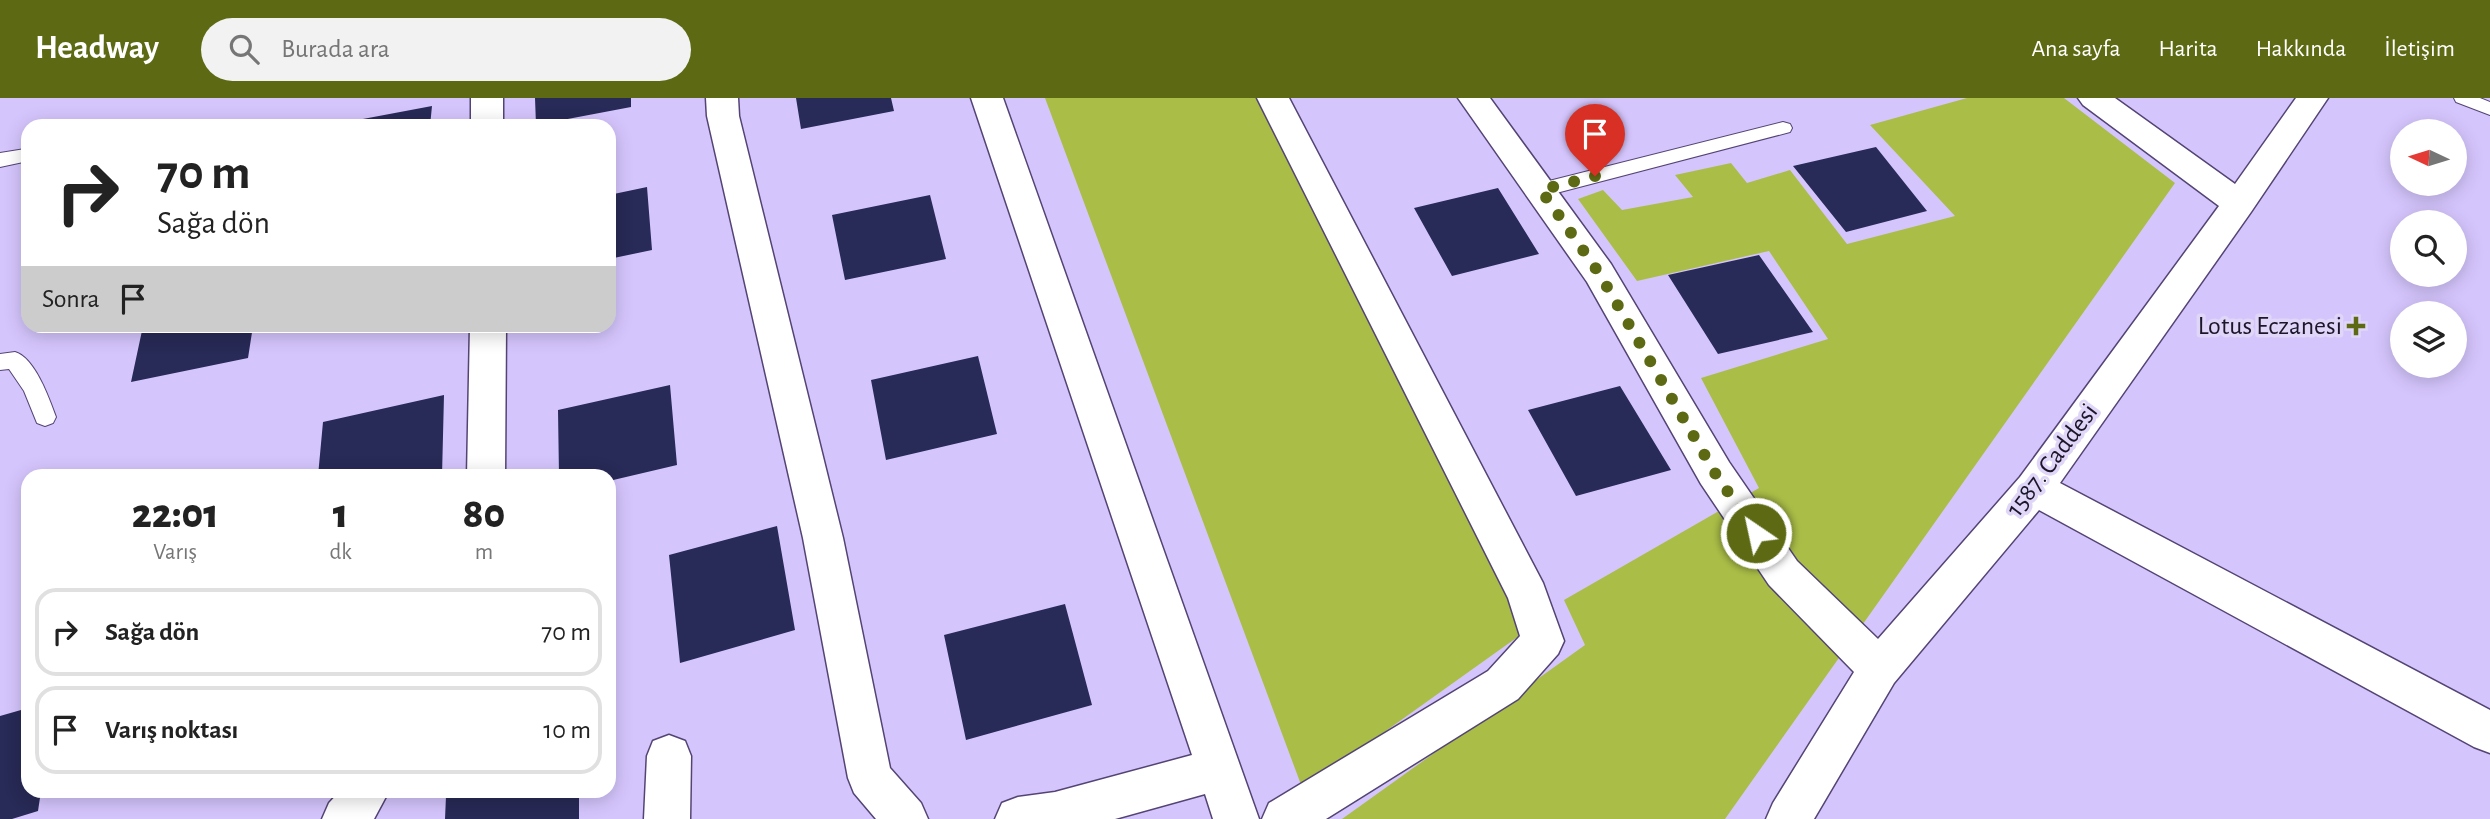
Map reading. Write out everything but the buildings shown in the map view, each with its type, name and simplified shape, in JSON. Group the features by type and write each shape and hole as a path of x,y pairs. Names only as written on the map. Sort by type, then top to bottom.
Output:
{"street":[{"path":"487,98 487,119"},
{"path":"722,98 723,116 823,538 870,778 905,819"},
{"path":"987,98 1236,819"},
{"path":"1273,98 1528,596 1542,641 1503,685 1285,819"},
{"path":"1474,98 1599,273 1715,473 1783,573 1879,668"},
{"path":"2094,98 2239,204"},
{"name":"1587. Caddesi","path":"1789,819 1879,668 2034,488 2312,98"},
{"path":"486,469 488,333"},
{"path":"2034,488 2490,733"},
{"path":"667,819 669,756"},
{"path":"1018,819 1055,814 1219,769"},
{"path":"345,819 361,798"}],"lane":[{"path":"2463,98 2490,109"},
{"path":"1541,190 1783,128"},
{"path":"0,160 21,156"},
{"path":"0,362 15,360 34,388 45,417"}],"green space":[{"path":"1045,98 1263,98 1536,624 1303,790"},
{"path":"1967,98 2064,98 2175,183 1725,819 1342,819 1585,645 1564,600 1759,488 1701,378 1828,339 1769,251 1637,281 1578,199 1603,190 1622,210 1693,197 1675,175 1731,163 1747,183 1790,170 1847,244 1955,216 1870,125"}],"place":[{"name":"Lotus Eczanesi","path":"2356,326"}],"route":[{"path":"1595,176 1541,190 1599,273 1715,473 1756,533"}]}
